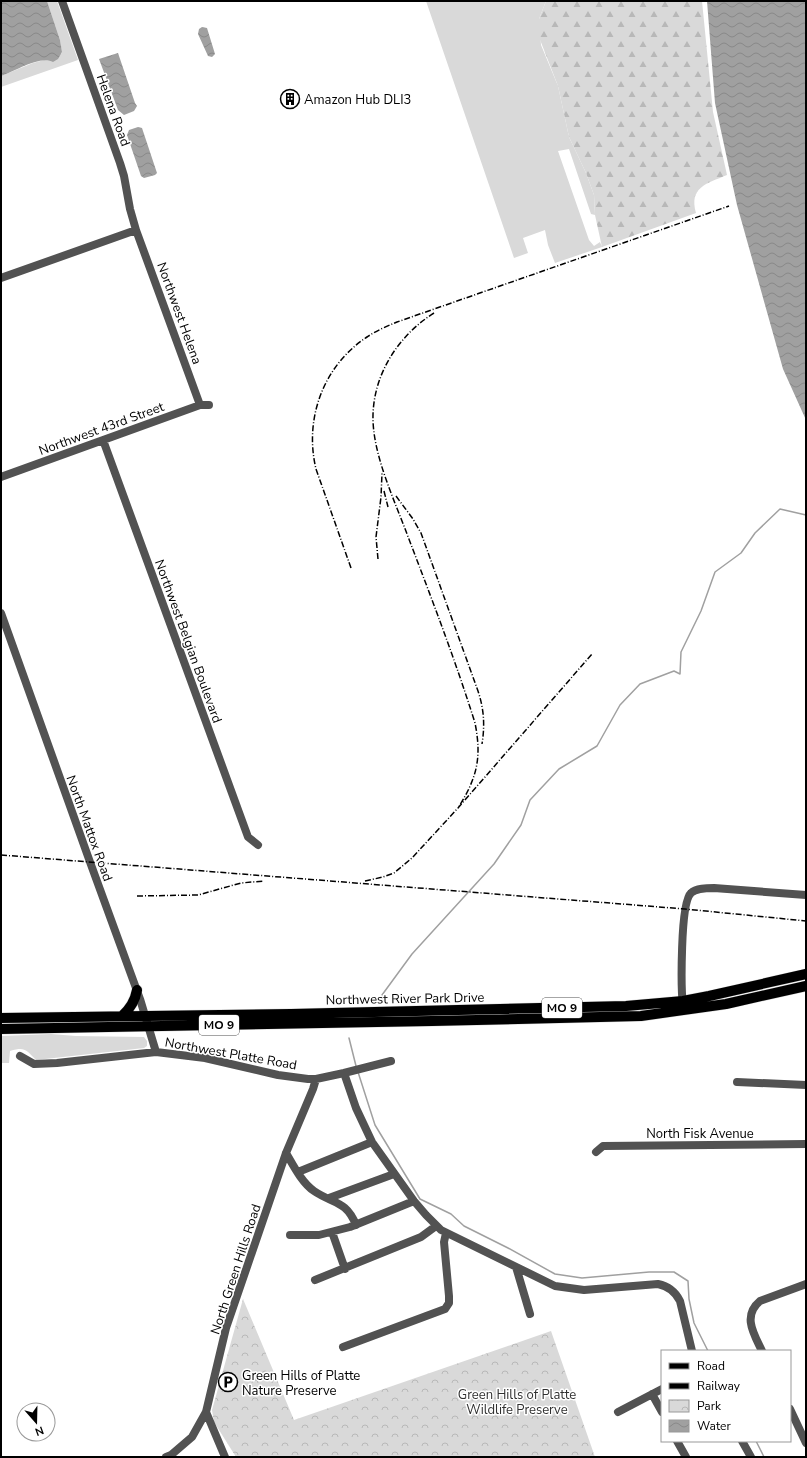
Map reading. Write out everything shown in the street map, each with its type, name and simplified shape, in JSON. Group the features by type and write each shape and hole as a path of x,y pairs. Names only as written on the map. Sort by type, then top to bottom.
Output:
{"main road":[{"name":"Northwest River Park Drive","path":"1,1018 145,1016 432,1021 619,1017 683,1006 709,996 806,974"},
{"name":"Northwest River Park Drive","path":"316,1018 432,1010 726,1004 806,986"},
{"path":"122,1016 136,998 137,990"},
{"path":"432,1010 432,1021"},
{"name":"Northwest River Park Drive","path":"1,1029 148,1026 291,1018"}],"street":[{"name":"Helena Road","path":"62,1 120,163 136,230"},
{"path":"1,278 136,230"},
{"name":"Northwest Helena","path":"136,230 205,405"},
{"name":"Northwest 43rd Street","path":"1,477 102,440 205,405"},
{"name":"Northwest Belgian Boulevard","path":"102,440 248,837 258,846"},
{"name":"North Mattox Road","path":"1,612 137,990 156,1052"},
{"path":"683,1006 681,988 684,913 690,893 704,888 714,888 806,896"},
{"name":"Northwest Platte Road","path":"20,1056 34,1064 156,1052 205,1058 290,1077 312,1079 347,1073 391,1061"},
{"path":"347,1073 356,1108 372,1142 414,1201 436,1226 446,1233 555,1286 584,1290 658,1284 666,1286 676,1294 680,1301 692,1350"},
{"name":"North Green Hills Road","path":"166,1457 171,1455 192,1436 206,1412 226,1328 286,1153 313,1089 312,1079"},
{"path":"737,1082 806,1085"},
{"path":"298,1172 372,1142"},
{"name":"North Fisk Avenue","path":"596,1152 603,1146 806,1144"},
{"path":"286,1153 298,1172 313,1190 343,1205 352,1216 356,1225"},
{"path":"329,1198 394,1174"},
{"path":"290,1235 319,1235 332,1232 356,1225 414,1201"},
{"path":"315,1280 421,1237 436,1226"},
{"path":"332,1232 345,1269"},
{"path":"342,1346 445,1309 449,1296 444,1242 446,1233"},
{"path":"516,1267 530,1314"},
{"path":"762,1350 750,1326 751,1312 754,1307 760,1301 806,1284"},
{"path":"618,1412 661,1390"},
{"path":"652,1394 661,1410"},
{"path":"791,1410 806,1443"},
{"path":"206,1412 225,1457"},
{"path":"678,1442 686,1457"},
{"path":"743,1442 751,1457"}],"green space":[{"path":"47,1 57,1 78,60 1,87 1,76 62,53 60,40"},
{"path":"426,1 546,1 539,19 541,45 558,86 569,137 586,173 594,195 595,215 591,214 569,149 558,151 589,240 594,246 600,242 602,247 555,263 548,245 545,230 523,238 528,253 514,258"},
{"path":"546,1 702,1 713,112 727,175 706,184 697,192 694,204 696,213 602,247 595,215 594,195 586,173 569,137 558,86 537,32 539,19"},
{"path":"51,1034 144,1037 147,1041 147,1046 144,1048 36,1060 27,1051 19,1049 10,1051 9,1063 1,1063 1,1036"},
{"name":"Green Hills of Platte Wildlife Preserve","path":"243,1299 294,1420 551,1331 595,1457 236,1457 214,1422 212,1410"}],"water":[{"path":"1,1 47,1 60,40 62,52 58,59 53,62 48,60 34,62 1,76"},
{"path":"707,1 806,1 806,420 783,369 737,205 715,103"},
{"path":"202,27 207,28 215,54 212,57 208,56 198,34 199,29"},
{"path":"118,53 137,106 134,111 124,115 118,110 99,59"},
{"path":"138,127 142,128 157,173 144,178 141,176 127,135 129,130"}],"waterway":[{"path":"382,995 412,954 494,864 521,825 530,800 559,769 597,746 620,705 640,684 674,671 680,674 681,652 701,611 715,572 741,553 755,533 780,509 806,515"},
{"path":"349,1038 356,1066"},
{"path":"358,1072 375,1125 420,1199 451,1214 464,1226 555,1274 582,1278 649,1272 674,1272 688,1281 689,1299 694,1323 708,1350"},
{"path":"756,1442 764,1457"}],"railway":[{"path":"351,568 316,469 313,450 313,431 315,413 320,395 328,378 352,349 370,335 397,322 729,206"},
{"path":"434,313 410,332 391,356 378,384 374,399 373,415 376,445 385,476 442,628 475,723 478,757 474,777 458,808"},
{"path":"378,559 376,537 381,497 382,473"},
{"path":"384,491 388,507"},
{"path":"396,496 413,519 421,533 478,691 482,704 483,717 482,744"},
{"path":"365,881 394,873 412,858 458,808 592,654"},
{"path":"1,855 685,909 806,921"},
{"path":"137,896 198,895 241,883 264,881"}],"place":[{"name":"Amazon Hub DLI3","path":"290,99"},
{"name":"Green Hills of Platte Nature Preserve","path":"228,1382"}]}
